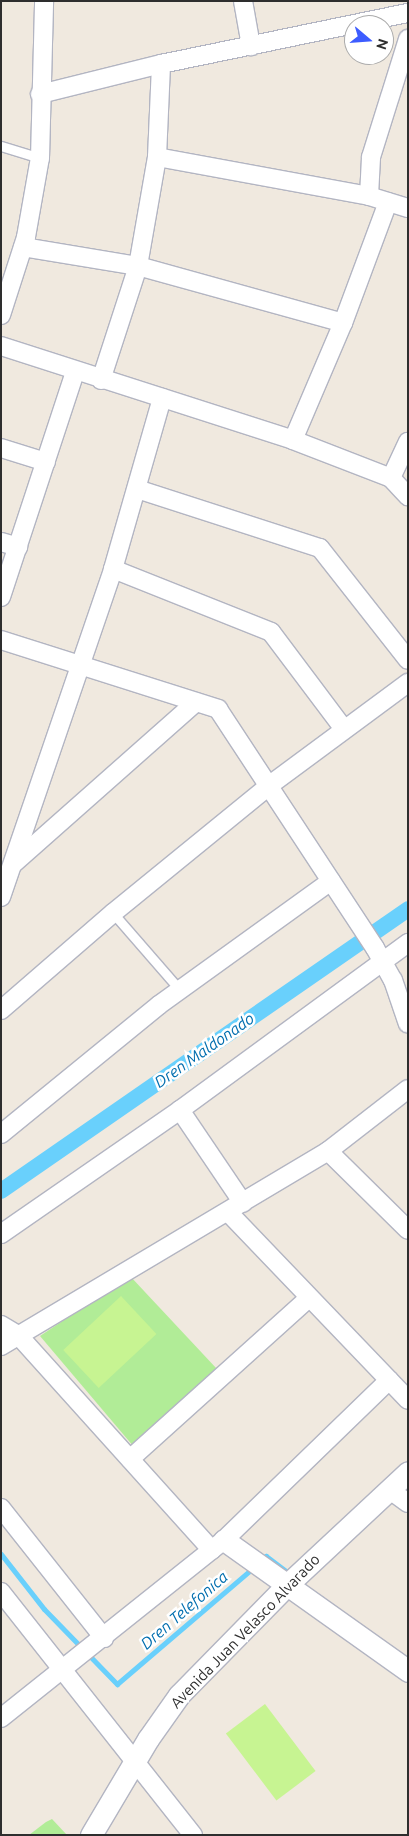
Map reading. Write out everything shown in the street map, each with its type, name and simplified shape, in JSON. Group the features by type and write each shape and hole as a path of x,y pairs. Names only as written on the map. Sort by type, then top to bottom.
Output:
{"street":[{"path":"1,315 23,247 40,158 40,94 44,1"},
{"path":"243,1 251,46"},
{"path":"40,94 162,64 408,13"},
{"path":"369,196 371,157 408,39"},
{"path":"102,380 138,266 157,157 162,64"},
{"path":"157,157 369,196 408,208"},
{"path":"293,440 344,323 388,202"},
{"path":"23,247 138,266 344,323"},
{"path":"1,346 75,372 293,440 391,478 408,496"},
{"path":"1,596 9,545 46,462 75,372"},
{"path":"1,897 113,569 162,398"},
{"path":"391,478 408,442"},
{"path":"1,448 46,462"},
{"path":"137,489 320,548 408,660"},
{"path":"113,569 271,632 343,728"},
{"path":"1,640 218,709 270,785 378,955 393,980 408,1024"},
{"path":"5,1002 270,785 343,728 408,683"},
{"path":"11,865 196,702"},
{"path":"1,1134 180,990 330,881"},
{"path":"1,1234 180,1110 378,955 408,943"},
{"path":"1,1346 328,1151 408,1089"},
{"path":"180,1110 235,1208 308,1299 408,1400"},
{"path":"328,1151 408,1230"},
{"path":"130,1458 308,1299"},
{"path":"1,1325 19,1336 130,1458 218,1545 288,1584 408,1671"},
{"path":"1,1718 65,1670 218,1545 389,1380"},
{"name":"Avenida Juan Velasco Alvarado","path":"91,1835 136,1763 148,1739 179,1695 288,1584 408,1472"},
{"path":"390,1490 408,1502"},
{"path":"1,1508 104,1638"},
{"path":"1,1592 65,1670 104,1726 193,1835"}],"lane":[{"path":"1,146 40,158"},
{"path":"113,913 180,990"}],"green space":[{"path":"130,1276 217,1369 134,1447 40,1336"},
{"path":"121,1296 156,1334 99,1388 63,1350"},
{"path":"265,1704 316,1771 276,1801 226,1733"},
{"path":"52,1819 67,1835 29,1835 46,1822"}],"waterway":[{"name":"Dren Maldonado","path":"1,1191 408,909"},
{"name":"Dren Telefonica","path":"1,1554 44,1609 117,1684 254,1567"},
{"name":"Dren Telefonica","path":"260,1561 266,1556 291,1575"}]}
